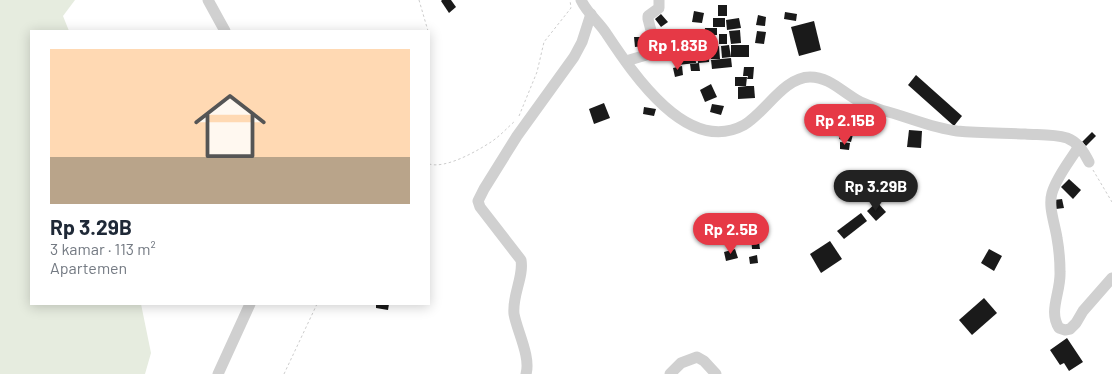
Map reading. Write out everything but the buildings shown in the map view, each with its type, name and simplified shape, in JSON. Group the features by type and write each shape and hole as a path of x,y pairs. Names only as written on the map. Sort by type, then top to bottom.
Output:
{"street":[{"path":"208,0 224,30"},
{"path":"581,0 644,86 662,104 692,126 723,131 745,124 792,83 802,78 810,77 828,81 859,101 872,106 946,129 1055,136 1070,140 1079,146 1090,162"},
{"path":"626,61 656,50 648,16 659,8 659,0"},
{"path":"526,374 527,364 514,311 514,299 522,269 522,260 480,207 478,201 522,129 574,57 582,42 591,14"},
{"path":"1079,146 1059,179 1051,197 1060,275 1059,292 1054,315 1059,328 1070,329 1112,278"},
{"path":"218,374 250,305"},
{"path":"670,374 675,367 684,361 697,357 704,361 716,374"}],"path":[{"path":"419,0 428,30"},
{"path":"430,164 454,161 492,141 518,119 537,72 544,42 571,8 570,0"},
{"path":"1090,162 1103,189 1112,202"},
{"path":"284,374 317,305"}],"shaded area":[{"path":"0,0 75,0 63,16 69,30 30,30 30,305 141,305 151,353 145,374 0,374"}]}
